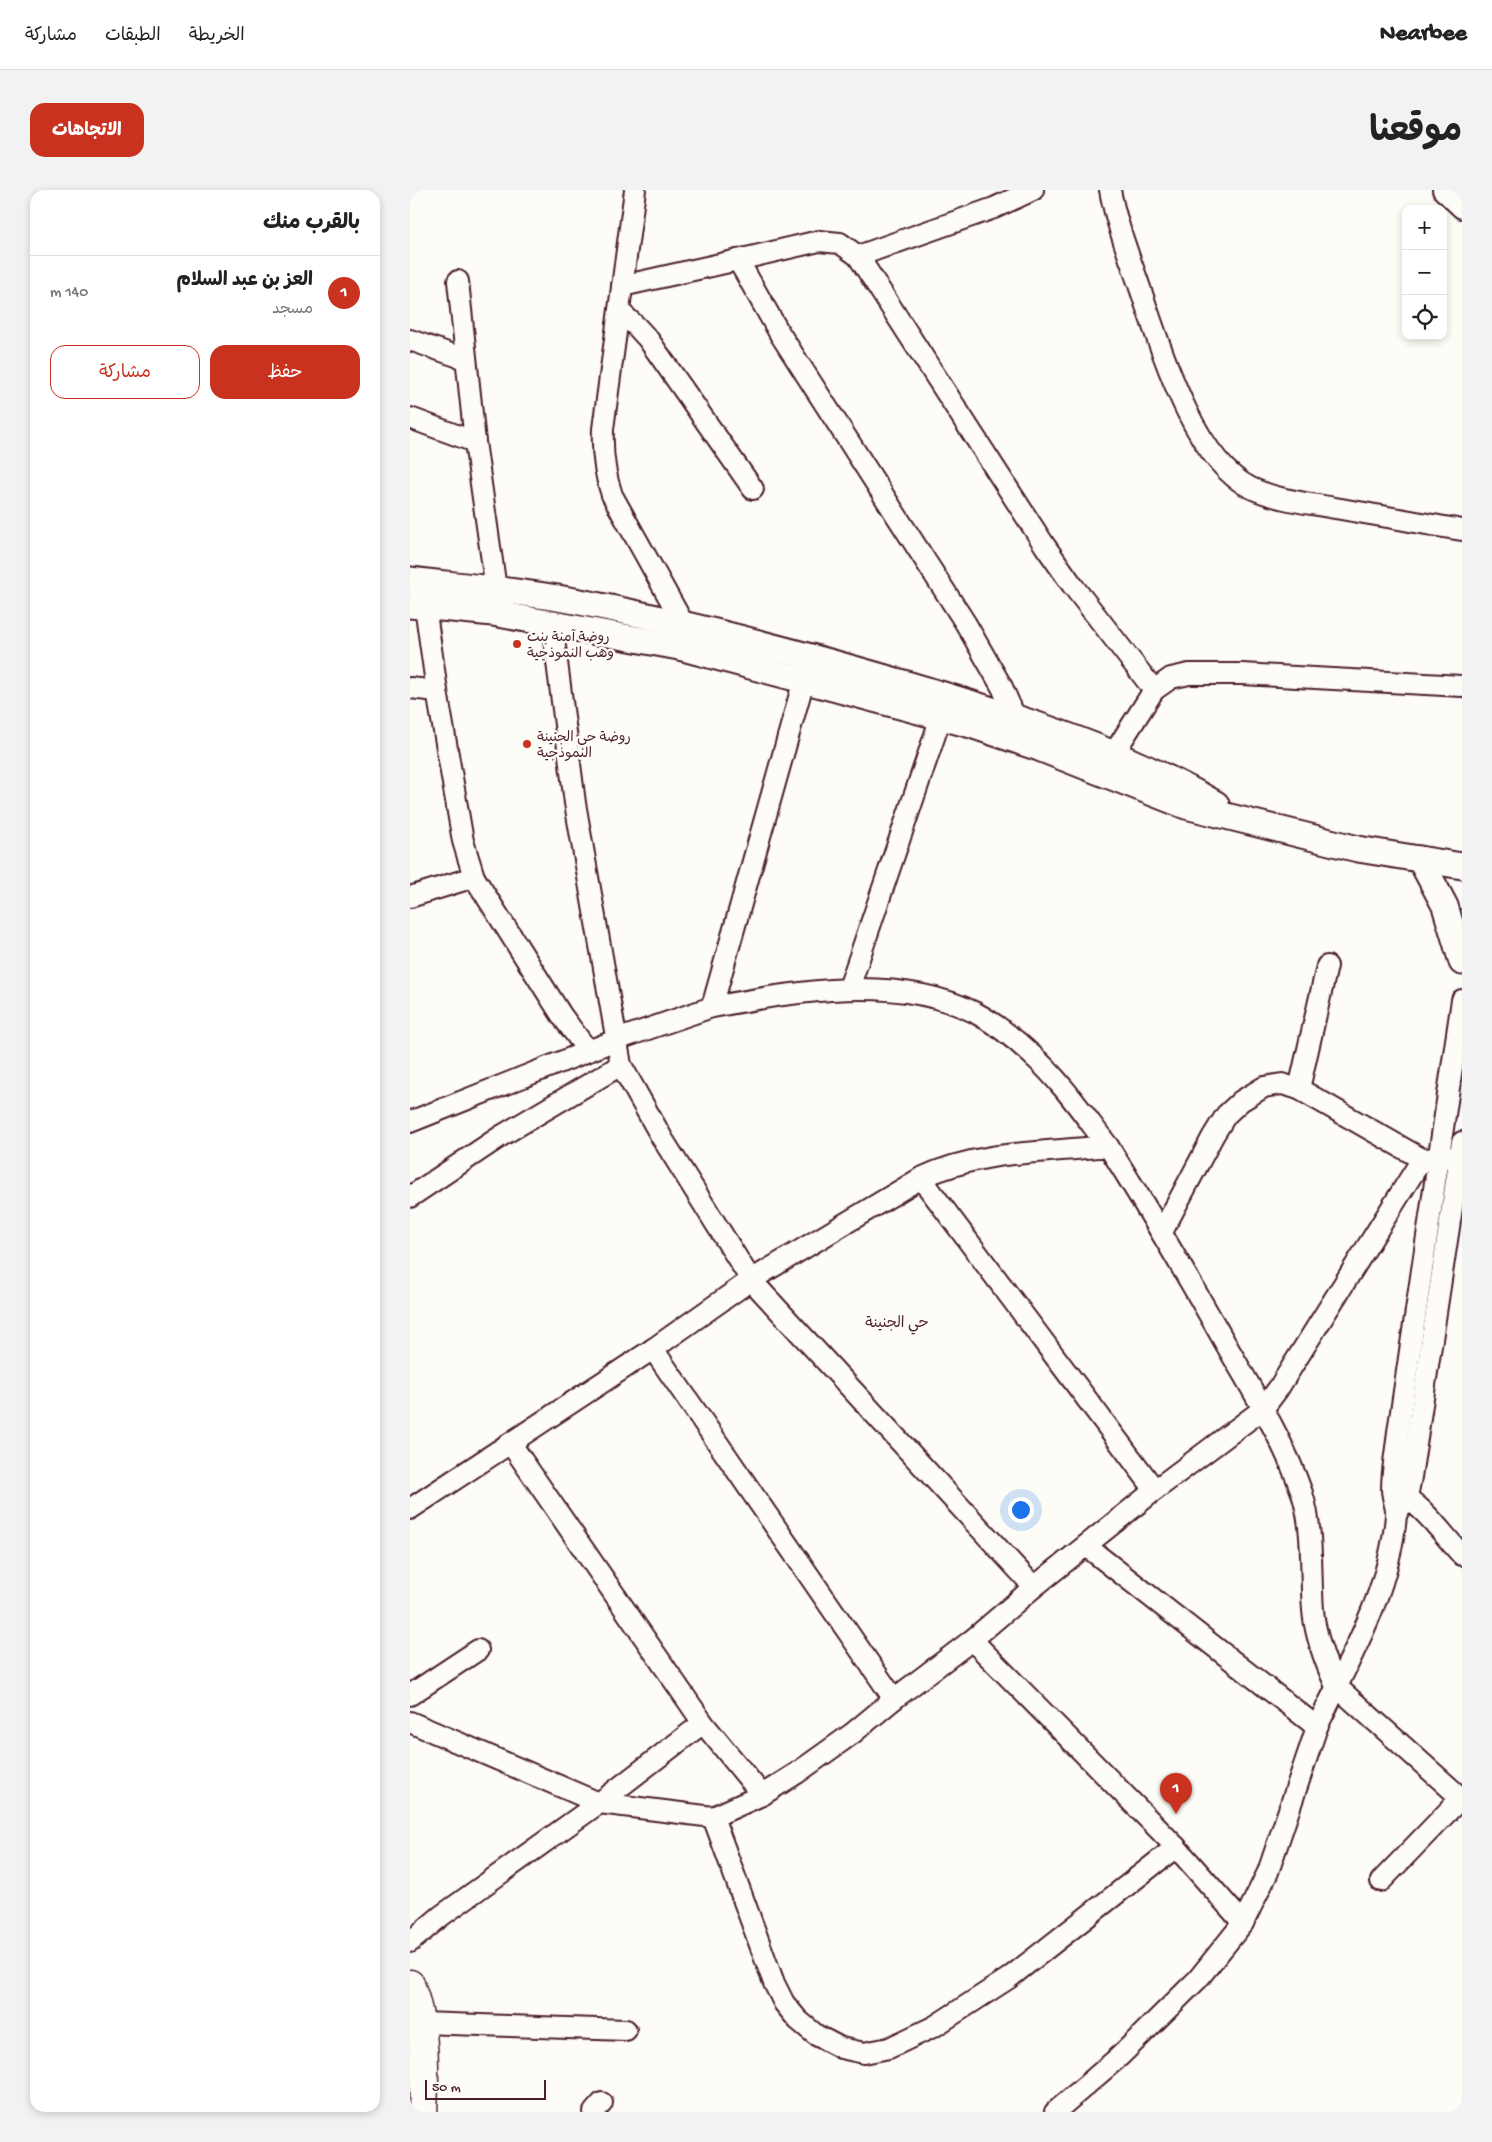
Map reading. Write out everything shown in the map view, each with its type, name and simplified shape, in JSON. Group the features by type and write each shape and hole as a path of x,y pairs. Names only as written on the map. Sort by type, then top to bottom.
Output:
{"main road":[{"path":"410,1984 422,2023 417,2082 423,2112"}],"street":[{"path":"635,190 603,429 604,469 612,495 683,624"},
{"path":"858,256 994,208 1033,190"},
{"path":"1110,190 1129,256 1163,355 1195,427 1224,467 1251,488 1286,499 1462,530"},
{"path":"1443,190 1462,208"},
{"path":"622,286 819,241 840,243 858,256 1045,546 1073,586 1154,690"},
{"path":"738,260 780,334 966,624 1002,687 1015,717 1020,742"},
{"path":"458,281 475,442 496,589"},
{"path":"619,311 648,339 753,489"},
{"path":"410,340 465,359"},
{"path":"410,418 475,442"},
{"path":"410,580 496,589 588,604 683,624 831,662 1015,717 1114,754 1194,792 1244,821"},
{"path":"588,1051 562,1016 474,877 463,841 437,691 418,606 493,613 679,647 941,717 1020,742 1186,806 1358,849 1462,866"},
{"path":"552,623 575,803 621,1065 662,1138 751,1280 1034,1587"},
{"path":"1114,754 1154,690 1171,678 1189,674 1242,674 1462,686"},
{"path":"712,1007 804,680"},
{"path":"410,688 437,691"},
{"path":"849,988 941,717"},
{"path":"1420,859 1445,906 1462,962"},
{"path":"410,897 474,877"},
{"path":"1299,1088 1328,966"},
{"path":"410,1122 616,1040 712,1007 778,995 849,988 912,993 941,1000 974,1012 1006,1033 1033,1056 1058,1083 1108,1146 1162,1232 1263,1409 1291,1462 1303,1497 1310,1534 1313,1612 1326,1664 1336,1686 1462,1797 1380,1881"},
{"path":"1462,1000 1431,1158 1398,1432 1399,1500 1462,1555"},
{"path":"410,1197 501,1136 621,1065"},
{"path":"1162,1232 1226,1115 1241,1101 1264,1087 1282,1084 1299,1088 1431,1158"},
{"path":"410,1509 653,1349 751,1280 940,1168 993,1156 1108,1146"},
{"path":"410,1722 599,1803 713,1817 762,1794 822,1756 972,1640 1034,1587 1156,1490 1263,1409 1431,1158 1461,1150 1384,1579 1360,1639 1316,1727 1268,1872 1243,1923 1198,1979 1120,2056 1055,2112"},
{"path":"921,1178 1156,1490"},
{"path":"653,1349 894,1699"},
{"path":"511,1444 703,1723 762,1794"},
{"path":"1086,1546 1316,1727"},
{"path":"972,1640 1176,1847 1243,1923"},
{"path":"410,1694 478,1650"},
{"path":"410,1942 441,1916 599,1803 703,1723"},
{"path":"713,1817 774,1983 784,2004 798,2020 816,2035 841,2048 864,2053 889,2048 934,2026 1009,1978 1176,1847"},
{"path":"422,2023 626,2030"}],"place":[{"name":"روضة آمنة بنت وهب النموذجية","path":"517,644"},
{"name":"روضة حي الجنينة النموذجية","path":"527,744"},
{"name":"العز بن عبد السلام","path":"1176,1814"}],"district":[{"name":"حي الجنينة","path":"897,1322"}]}
